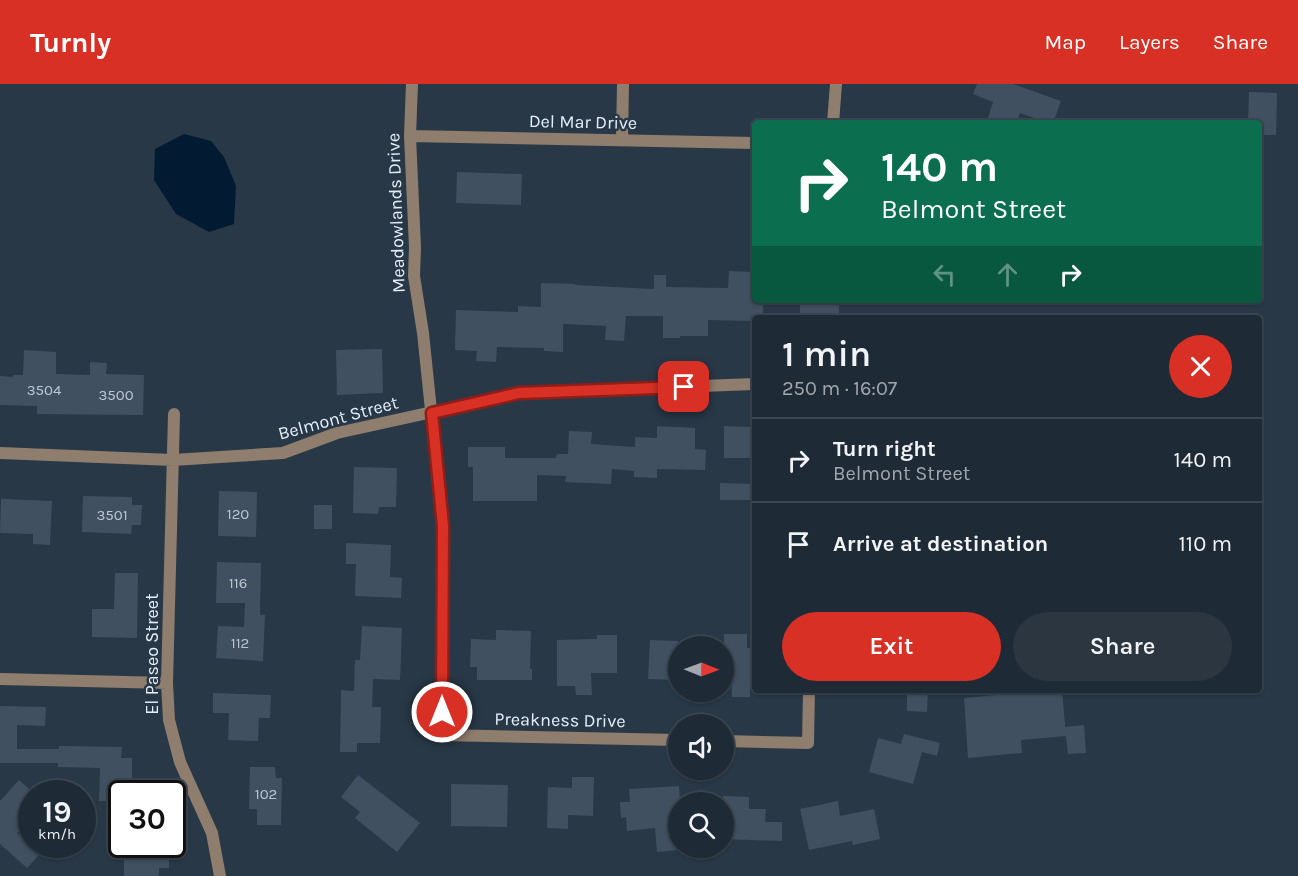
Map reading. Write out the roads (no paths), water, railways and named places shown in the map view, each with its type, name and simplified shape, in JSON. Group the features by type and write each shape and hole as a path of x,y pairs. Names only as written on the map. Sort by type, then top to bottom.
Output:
{"street":[{"name":"Meadowlands Drive","path":"411,84 410,136 414,276 423,333 443,526 442,735"},
{"path":"622,140 623,84"},
{"path":"833,120 836,84"},
{"name":"Del Mar Drive","path":"410,136 752,143"},
{"name":"Belmont Street","path":"0,453 173,460 283,453 337,433 519,393 752,384"},
{"name":"El Paseo Street","path":"174,414 167,683 169,720 180,762 212,833 220,876"},
{"path":"0,678 167,683"},
{"path":"734,741 808,743 809,693"},
{"name":"Preakness Drive","path":"442,735 668,740"}],"water":[{"path":"184,134 211,141 224,157 236,186 234,224 209,232 176,214 154,180 155,149"}]}
